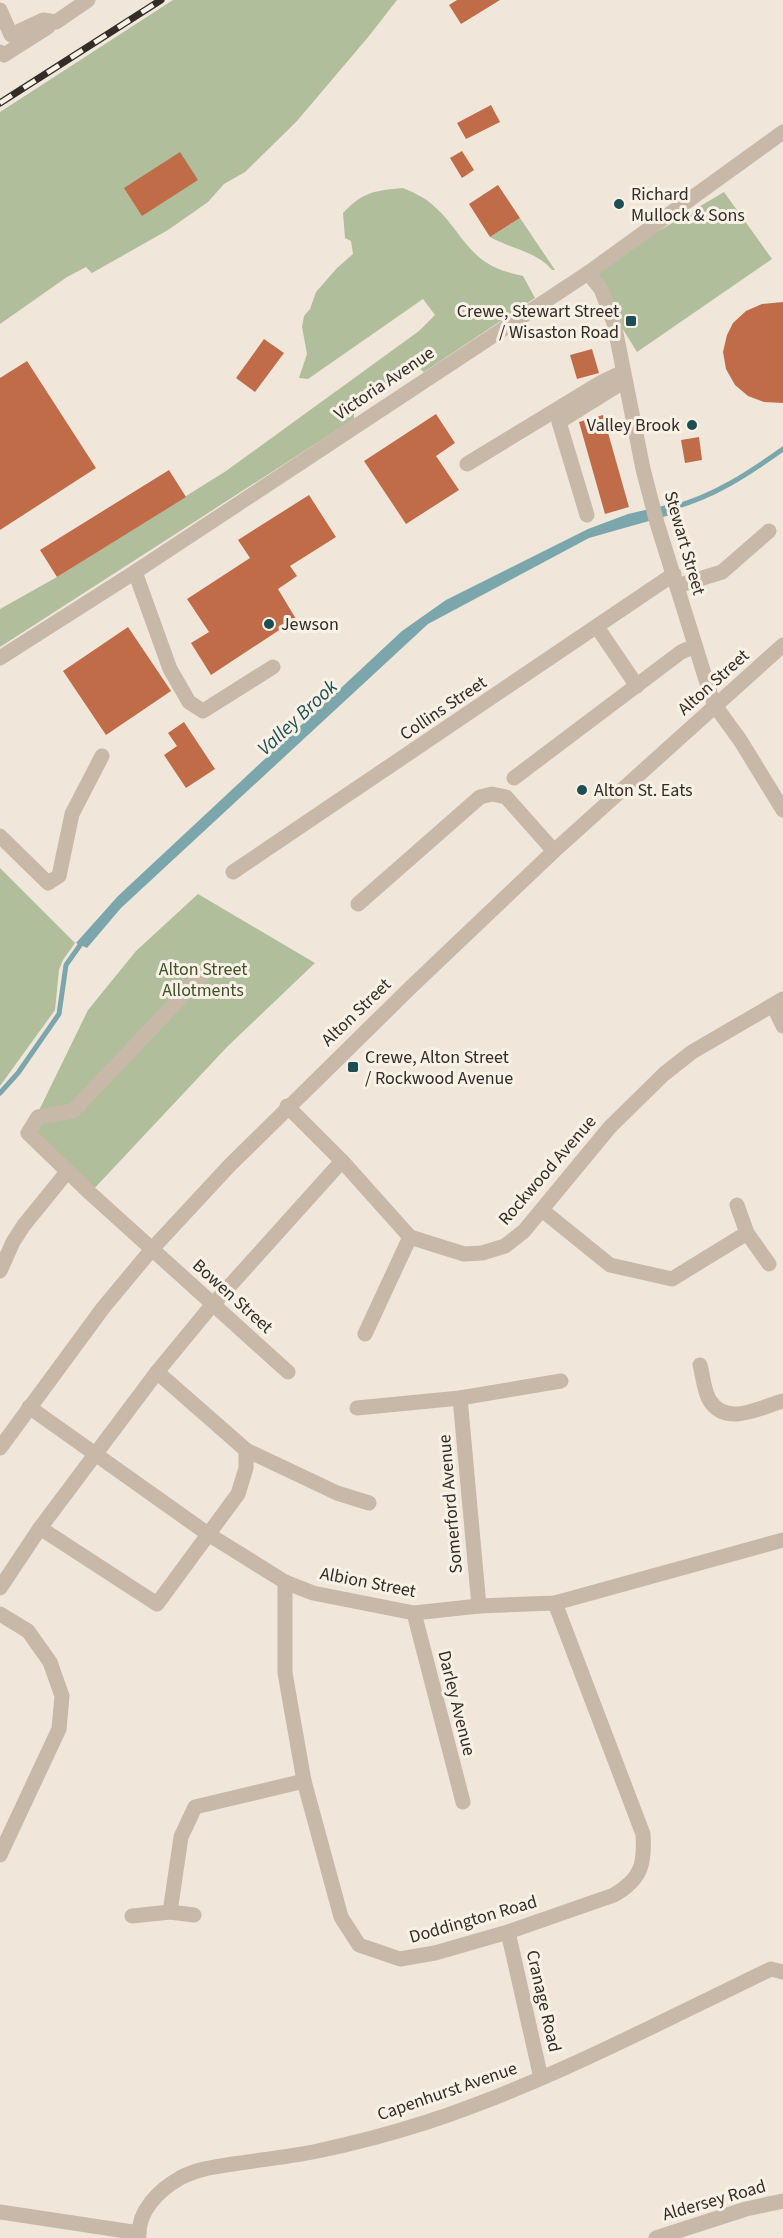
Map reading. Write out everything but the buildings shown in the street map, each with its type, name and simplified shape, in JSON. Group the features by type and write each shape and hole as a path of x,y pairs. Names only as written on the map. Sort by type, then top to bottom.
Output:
{"street":[{"path":"0,52 4,55 88,0"},
{"path":"0,10 11,35 43,20 56,22"},
{"name":"Victoria Avenue","path":"0,658 135,572 588,273 783,132"},
{"name":"Stewart Street","path":"588,273 601,289 609,307 657,523 716,707 782,804"},
{"path":"467,464 602,382 624,376"},
{"path":"587,515 559,422 624,376"},
{"name":"Collins Street","path":"233,872 597,627 675,580 722,572 769,531"},
{"path":"135,572 162,651 189,702 203,711 273,666"},
{"path":"597,627 637,686"},
{"name":"Alton Street","path":"0,1448 103,1308 152,1249 287,1106 554,851 783,645"},
{"path":"514,778 681,652 695,646"},
{"path":"0,836 48,883 60,876 72,814 102,756"},
{"path":"358,904 480,797 492,794 506,797 554,851"},
{"name":"Bowen Street","path":"206,971 74,1111 38,1116 28,1133 67,1172 288,1372"},
{"path":"778,1002 783,1026"},
{"name":"Rockwood Avenue","path":"410,1237 464,1254 482,1253 505,1246 524,1232 610,1127 664,1074 692,1052 778,1002"},
{"path":"287,1106 342,1161 410,1237 365,1335"},
{"path":"0,1588 40,1528 157,1372 213,1304 342,1161"},
{"path":"0,1270 24,1225 67,1172"},
{"path":"737,1205 747,1233 769,1264"},
{"path":"542,1210 610,1265 672,1279 747,1233"},
{"path":"700,1365 709,1400 722,1413 736,1415 783,1401"},
{"path":"157,1372 246,1450 337,1493 369,1503"},
{"path":"357,1408 460,1398 561,1381"},
{"name":"Somerford Avenue","path":"460,1398 479,1606"},
{"name":"Albion Street","path":"29,1407 208,1534 285,1582 313,1593 414,1613 479,1606 555,1603 783,1540"},
{"path":"40,1528 157,1604 238,1494 246,1468 246,1450"},
{"name":"Doddington Road","path":"285,1582 285,1673 304,1781 341,1917 359,1945 400,1959 435,1953 508,1932 614,1895 629,1887 639,1874 645,1856 643,1834 555,1603"},
{"name":"Darley Avenue","path":"414,1613 463,1802"},
{"path":"0,1614 28,1631 50,1662 62,1696 58,1729 0,1855"},
{"path":"170,1912 181,1837 195,1807 304,1781"},
{"path":"132,1916 170,1912 194,1915"},
{"name":"Cranage Road","path":"508,1932 542,2078"},
{"name":"Capenhurst Avenue","path":"139,2236 144,2215 153,2198 191,2172 313,2152 372,2138 427,2121 542,2078 771,1969 783,1972"},
{"name":"Aldersey Road","path":"656,2238 746,2209 783,2201"},
{"path":"0,2212 139,2236"}],"green space":[{"path":"173,0 397,0 297,121 245,172 224,184 208,202 168,230 92,273 86,267 67,277 0,324 0,112"},
{"path":"403,188 432,204 472,251 487,263 523,276 535,298 424,372 416,366 404,373 385,390 354,409 354,419 0,647 0,609 57,577 226,471 419,331 435,315 423,299 308,379 299,378 307,354 302,327 304,316 310,309 316,292 353,254 351,241 345,238 343,213 357,200 370,193"},
{"path":"724,192 772,259 637,352 588,273"},
{"path":"520,218 555,270 532,255 490,237"},
{"path":"0,868 75,943 59,970 55,1010 0,1086"},
{"name":"Alton Street Allotments","path":"198,894 315,963 227,1047 90,1193 28,1133 88,1010 136,951"}],"water":[{"path":"675,503 677,513 589,538 428,624 121,908 87,948 76,943 118,896 402,631 446,600 588,529 628,514"}],"waterway":[{"name":"Valley Brook","path":"671,508 701,498 730,484 783,449"},
{"name":"Valley Brook","path":"0,1093 18,1073 59,1014 66,965 83,941"}],"railway":[{"path":"0,103 161,0"}],"place":[{"name":"Richard Mullock & Sons","path":"619,204"},
{"name":"Crewe, Stewart Street / Wisaston Road","path":"631,321"},
{"name":"Valley Brook","path":"692,425"},
{"name":"Jewson","path":"269,624"},
{"name":"Alton St. Eats","path":"582,790"},
{"name":"Crewe, Alton Street / Rockwood Avenue","path":"353,1067"}]}
